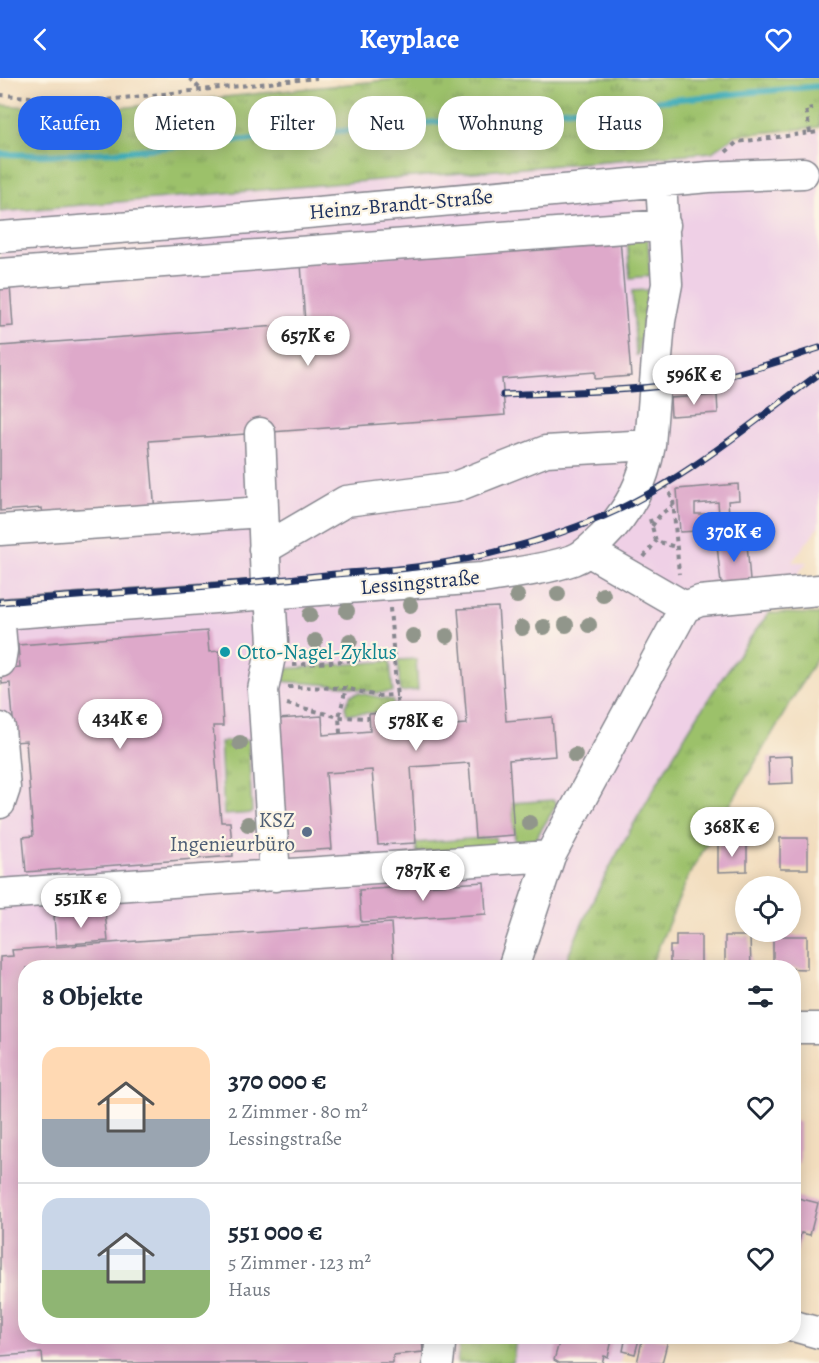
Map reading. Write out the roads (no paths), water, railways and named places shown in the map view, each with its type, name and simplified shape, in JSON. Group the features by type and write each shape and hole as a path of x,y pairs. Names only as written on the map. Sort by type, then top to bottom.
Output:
{"street":[{"name":"Heinz-Brandt-Straße","path":"0,237 709,177 803,173"},
{"name":"Lessingstraße","path":"0,614 482,578 551,566 575,559 588,551 611,529 636,494 643,478 650,445 660,321 667,284 661,182"},
{"path":"0,274 665,225"},
{"path":"260,433 266,582 270,594 273,642 275,876"},
{"path":"264,549 346,501 455,487 546,451 650,445"},
{"path":"0,530 263,512"},
{"path":"588,551 682,596 700,601 819,590"},
{"path":"516,960 550,856 682,596"},
{"path":"0,626 2,650 0,662"},
{"path":"0,728 5,788 0,803"},
{"path":"0,894 550,856"},
{"path":"801,1028 819,1028"},
{"path":"801,1328 819,1333"},
{"path":"438,1363 440,1344"}],"waterway":[{"path":"0,154 116,152 819,86"}],"railway":[{"path":"503,395 665,386 743,372 819,348"},
{"path":"0,602 405,568 440,564 511,548 604,516 661,487 715,451 819,374"}],"place":[{"name":"Otto-Nagel-Zyklus","path":"225,652"},
{"name":"KSZ Ingenieurbüro","path":"307,832"}]}
